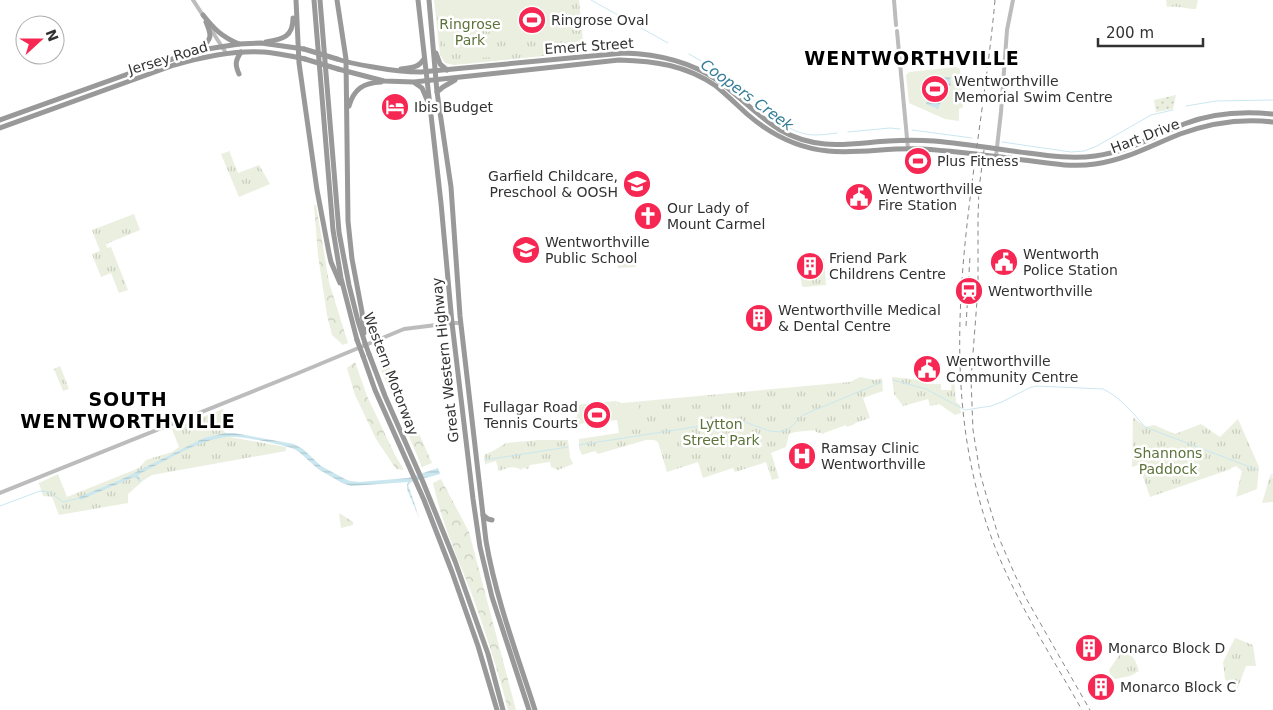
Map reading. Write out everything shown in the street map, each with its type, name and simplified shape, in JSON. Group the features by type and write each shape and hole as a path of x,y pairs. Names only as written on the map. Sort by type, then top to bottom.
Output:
{"highway":[{"path":"261,43 279,40 289,33 293,22 295,0"},
{"path":"295,0 298,58 317,190 331,262 345,295"},
{"name":"Western Motorway","path":"314,0 331,213 345,295 362,356 460,593 484,663 496,710"},
{"name":"Western Motorway","path":"320,0 339,232 358,321 385,396 446,536 474,612 503,710"},
{"path":"337,0 346,62 348,221 352,258 362,312 364,339"},
{"name":"Great Western Highway","path":"418,0 443,222 452,323 481,556 492,597 530,710"},
{"name":"Great Western Highway","path":"429,0 437,92 451,187 461,323 489,559 498,596 535,710"},
{"path":"203,15 221,35 239,44"},
{"path":"201,50 210,38 210,32 203,15"},
{"path":"432,41 436,57 447,70"},
{"name":"Jersey Road","path":"0,120 170,59 201,50 239,44 261,43 304,49 346,62 406,72 426,72"},
{"path":"239,74 235,62 241,52"},
{"name":"Jersey Road","path":"0,128 193,60 241,52 264,52 305,59 346,72 384,81 414,82 436,80"},
{"name":"Emert Street","path":"426,72 624,53 654,55 676,60 704,72 727,88 777,129 800,139 831,145 908,140 996,148"},
{"path":"393,70 414,68 422,63 424,59"},
{"name":"Emert Street","path":"436,80 619,60 648,61 679,68 704,79 716,86 763,127 798,145 827,151 844,152 908,148 996,156"},
{"path":"437,92 458,78"},
{"path":"347,124 348,107 356,91 370,83 384,81"},
{"path":"414,82 422,88 430,106"},
{"name":"Hart Drive","path":"996,148 1070,158 1094,156 1116,152 1185,124 1205,118 1240,113 1273,114"},
{"name":"Hart Drive","path":"996,156 1065,165 1094,165 1124,158 1179,134 1213,124 1247,120 1273,122"},
{"path":"482,512 486,518 492,520"}],"main road":[{"path":"194,0 226,54"},
{"path":"894,0 896,25 900,28 897,32 908,148"},
{"path":"996,156 1007,30 1013,0"},
{"path":"0,493 404,329 461,323"}],"green space":[{"name":"Ringrose Park","path":"434,0 579,0 584,52 454,65 445,63 440,55"},
{"path":"438,0 492,0 493,22 489,29 468,35 458,35 443,31 438,16"},
{"name":"Ringrose Oval","path":"496,0 564,0 567,17 565,27 561,32 545,37 501,37 499,35"},
{"path":"1166,0 1198,0 1196,9 1167,7"},
{"path":"492,34 493,43 476,44 475,35"},
{"path":"450,37 452,54 446,55 444,38"},
{"path":"493,48 494,57 477,58 476,49"},
{"name":"Wentworthville Memorial Swim Centre","path":"956,67 960,69 963,107 959,109 959,121 945,119 909,103 906,75 909,72"},
{"path":"1176,95 1173,109 1156,112 1154,100"},
{"path":"230,151 238,173 259,165 270,184 239,197 221,154"},
{"path":"314,205 316,205 329,282 348,343 343,345 332,335 327,315 318,255"},
{"path":"134,214 140,230 106,244 107,248 111,247 128,290 119,293 111,273 101,277 92,254 100,251 92,230"},
{"path":"635,257 636,267 618,268 617,258"},
{"path":"824,258 826,285 803,287 798,261"},
{"path":"383,352 432,463 422,467 381,370 379,356"},
{"path":"355,362 367,396 404,470 396,469 376,439 355,395 347,368"},
{"path":"60,366 69,389 63,391 54,369"},
{"name":"Lytton Street Park","path":"860,377 875,380 882,378 883,391 863,398 870,418 824,434 815,430 789,434 786,447 771,453 779,478 772,480 766,462 735,472 733,468 703,478 698,462 667,472 658,442 654,440 646,440 598,454 595,451 582,455 579,448 579,439 619,433 616,401 622,403 850,382"},
{"path":"892,377 926,381 926,384 941,384 941,390 951,390 952,378 954,377 956,402 960,405 961,413 955,415 939,404 930,406 928,399 903,406 894,394"},
{"path":"616,401 616,406 639,403 640,429 619,431 617,420 578,424 576,405"},
{"path":"223,409 222,429 230,437 286,447 286,451 152,475 128,494 128,503 59,515 52,497 43,496 39,483 58,474 67,497 139,468 146,460 172,452 179,447 172,429"},
{"name":"Shannons Paddock","path":"1133,417 1145,427 1154,425 1175,434 1201,424 1220,437 1238,419 1259,467 1257,489 1236,497 1242,471 1236,466 1150,497 1139,465 1132,467"},
{"path":"568,440 570,457 573,464 558,470 551,467 550,462 530,465 528,469 510,468 499,471 496,461 485,464 484,455 506,443"},
{"path":"1270,476 1273,477 1273,502 1262,503"},
{"path":"441,479 469,532 516,710 508,710 496,665 481,621 440,511 433,483"},
{"path":"339,513 353,522 353,525 341,528"},
{"path":"1235,638 1253,645 1256,666 1246,666 1237,690 1225,679 1223,662"},
{"path":"1122,651 1134,658 1139,671 1130,676 1115,679 1109,670"}],"water":[{"path":"950,77 951,86 925,88 924,79"},
{"path":"929,97 941,102 938,109 926,104"},
{"path":"225,433 294,444 303,449 321,466 350,481 408,478 438,468 440,474 411,482 408,485 419,518 407,489 408,482 351,486 318,469 294,449 270,442 225,437 214,439 181,452 139,474 138,476 141,481 139,482 134,477 80,500 79,497 120,480 204,438"}],"waterway":[{"name":"Coopers Creek","path":"591,0 668,43"},
{"name":"Coopers Creek","path":"689,54 722,73 791,129 809,135 837,133"},
{"name":"Coopers Creek","path":"1186,106 1216,101 1273,100"},
{"name":"Coopers Creek","path":"1002,142 1071,152 1084,151 1097,146 1151,115 1173,110"},
{"name":"Coopers Creek","path":"848,132 890,128 900,129"},
{"name":"Coopers Creek","path":"912,130 972,138"},
{"path":"893,380 926,389 965,410 991,406 1036,386 1103,389 1121,401 1145,427 1258,470"},
{"path":"579,445 739,420 770,431 786,431 803,415 882,382"},
{"path":"485,460 568,447"},
{"path":"0,506 40,491 50,492 63,502 80,498"}],"railway":[{"path":"995,0 963,263 960,329 962,394 970,459 987,525 996,549 1030,620 1082,710"},
{"path":"984,150 979,189 978,288 971,379 973,430 980,473 999,538 1015,575 1027,600 1090,710"},
{"path":"966,326 970,256"}],"place":[{"name":"Ringrose Oval","path":"532,20"},
{"name":"Wentworthville Memorial Swim Centre","path":"935,89"},
{"name":"Ibis Budget","path":"395,107"},
{"name":"Plus Fitness","path":"918,161"},
{"name":"Garfield Childcare, Preschool & OOSH","path":"637,184"},
{"name":"Wentworthville Fire Station","path":"859,197"},
{"name":"Our Lady of Mount Carmel","path":"648,216"},
{"name":"Wentworthville Public School","path":"526,250"},
{"name":"Wentworth Police Station","path":"1004,262"},
{"name":"Friend Park Childrens Centre","path":"810,266"},
{"name":"Wentworthville","path":"969,291"},
{"name":"Wentworthville Medical & Dental Centre","path":"759,318"},
{"name":"Wentworthville Community Centre","path":"927,369"},
{"name":"Fullagar Road Tennis Courts","path":"597,415"},
{"name":"Ramsay Clinic Wentworthville","path":"802,456"},
{"name":"Monarco Block D","path":"1089,648"},
{"name":"Monarco Block C","path":"1101,687"}],"district":[{"name":"WENTWORTHVILLE","path":"912,58"},
{"name":"SOUTH WENTWORTHVILLE","path":"128,410"}]}
